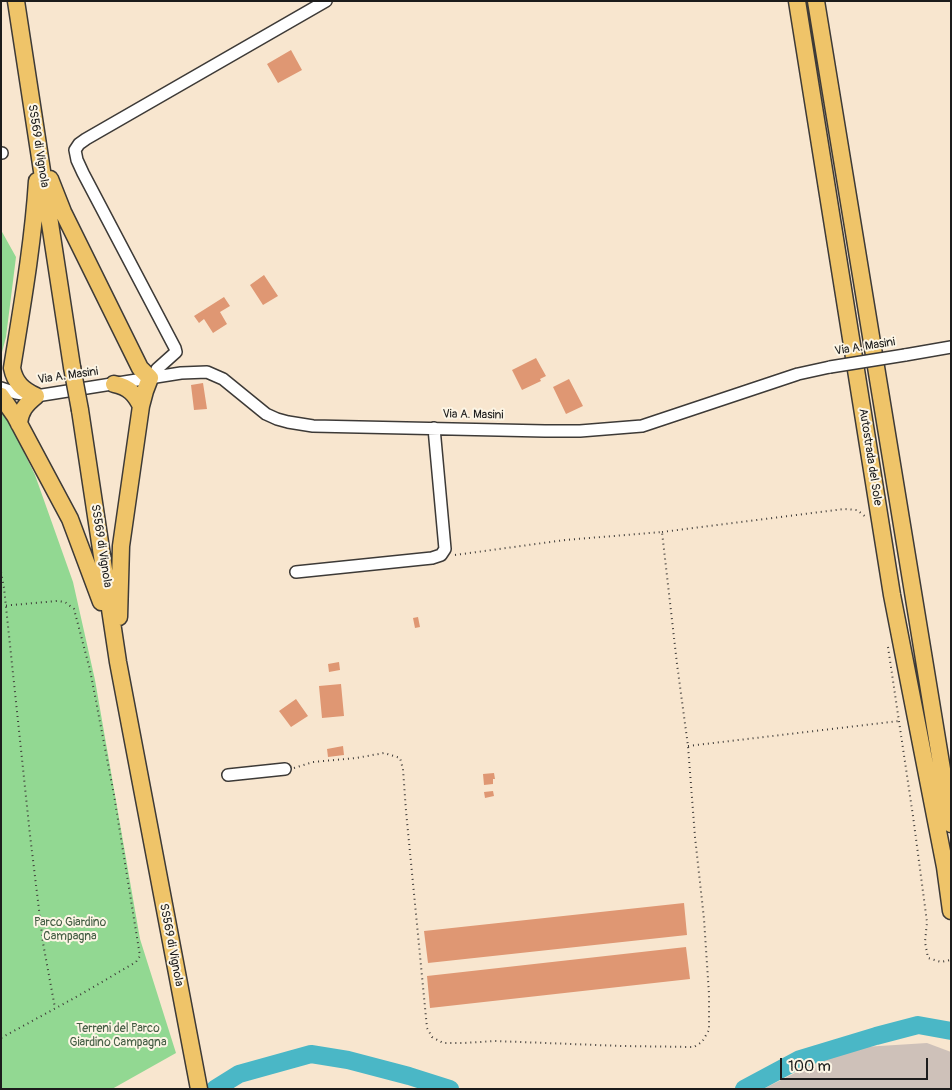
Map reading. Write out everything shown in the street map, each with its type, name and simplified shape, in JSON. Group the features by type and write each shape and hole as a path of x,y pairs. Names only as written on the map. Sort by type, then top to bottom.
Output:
{"highway":[{"name":"SS569 di Vignola","path":"16,1 118,662 199,1089"},
{"name":"Autostrada del Sole","path":"796,1 892,595 945,867 951,911"},
{"name":"Autostrada del Sole","path":"816,1 951,824"},
{"path":"39,149 63,212 140,368 146,375 153,378 146,386 141,406 121,546 118,662"},
{"path":"20,424 24,408 36,396 20,386 13,375 7,374 26,282 35,219 39,149"},
{"path":"114,384 127,375 134,354"},
{"path":"114,384 130,390 141,406"},
{"path":"1,396 20,424 34,454 70,519 98,591 118,662"}],"street":[{"path":"153,378 157,369 176,352 176,348 83,172 77,160 75,150 86,139 326,1"},
{"name":"Via A. Masini","path":"1,388 16,393 36,396 181,373 207,372 223,379 266,414 288,422 312,426 580,431 642,426 798,374 951,347"},
{"path":"296,572 432,558 441,554 444,549 434,428"},
{"path":"228,774 285,770"}],"path":[{"path":"444,549 455,555 565,540 662,532 844,508 857,510 867,518"},
{"path":"285,770 291,770 314,762 384,753 400,758 403,769 427,1028 432,1037 443,1043 464,1044 495,1040 622,1046 694,1047 702,1042 709,1030 709,994 704,918 694,837 688,746 662,532"},
{"path":"1,572 43,943 55,1008"},
{"path":"1,606 57,601 65,602 74,609 90,670 114,794 140,950 140,956 136,962 1,1038"},
{"path":"888,645 927,922 925,942 928,958 942,962 950,960"},
{"path":"688,746 899,721"}],"shaded area":[{"path":"927,1043 951,1052 951,1089 763,1089 827,1057 864,1047"}],"green space":[{"path":"1,230 16,257 6,337 1,356"},
{"name":"Parco Giardino Campagna","path":"1,405 35,475 73,582 95,680 140,939 176,1053 112,1089 1,1089"}],"building":[{"path":"291,50 302,70 278,83 267,64"},
{"path":"264,275 278,296 263,305 250,285"},
{"path":"224,297 230,306 220,312 227,324 213,333 204,319 199,323 194,316"},
{"path":"536,358 546,376 540,379 541,381 522,390 512,370"},
{"path":"569,379 583,406 566,414 553,387"},
{"path":"203,383 207,409 194,410 191,385"},
{"path":"418,617 420,627 415,628 413,618"},
{"path":"339,662 340,670 329,672 328,664"},
{"path":"341,684 344,716 322,718 319,686"},
{"path":"296,699 308,716 291,727 279,711"},
{"path":"343,746 344,755 328,757 327,749"},
{"path":"494,773 495,779 493,779 493,784 484,785 483,774"},
{"path":"493,791 494,796 485,798 484,792"},
{"path":"684,903 687,935 428,963 424,931"},
{"path":"686,947 690,979 430,1008 427,976"}],"waterway":[{"path":"744,1089 800,1059 876,1036 918,1025 951,1031"},
{"path":"215,1089 239,1074 311,1054 348,1060 450,1089"}],"park label":[{"name":"Terreni del Parco Giardino Campagna","path":"118,1036"}]}
